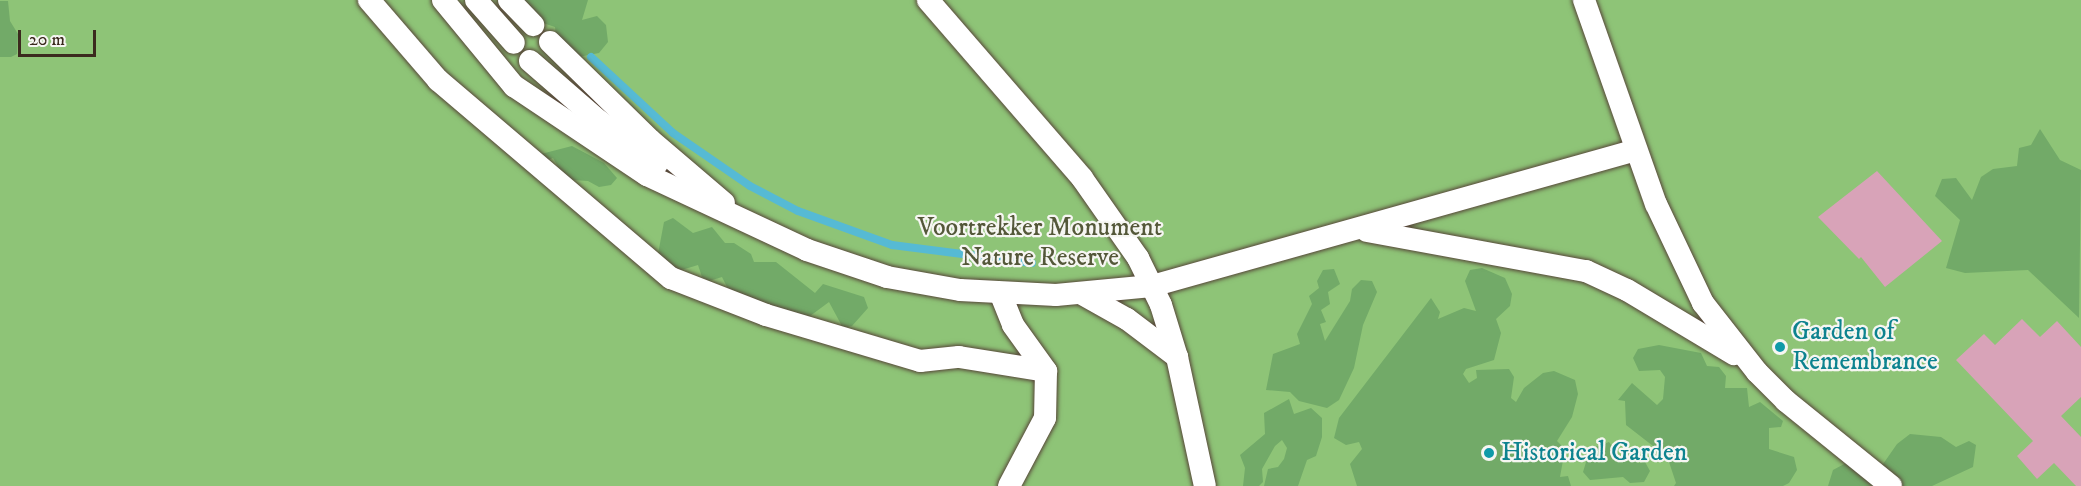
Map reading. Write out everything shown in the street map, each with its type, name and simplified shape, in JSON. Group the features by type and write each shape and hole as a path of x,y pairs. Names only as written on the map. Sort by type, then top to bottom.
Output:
{"street":[{"path":"369,0 438,80 671,278 766,315 920,361 959,357 1046,371"},
{"path":"443,0 514,86 647,175 807,250 887,277 1001,295 1082,294 1152,286 1636,150"},
{"path":"476,0 514,44"},
{"path":"509,0 533,25"},
{"path":"928,0 1082,178 1114,220 1152,286 1177,357 1205,486"},
{"path":"1584,0 1636,150 1689,277 1714,318 1757,372 1818,429 1891,486"},
{"path":"550,42 642,133 750,225"},
{"path":"530,61 599,121 750,225"},
{"path":"1338,235 1385,232 1586,272 1675,317 1757,372"},
{"path":"1082,294 1127,319 1177,357"},
{"path":"1001,295 1013,325 1046,371 1045,418 1009,486"}],"green space":[{"name":"Voortrekker Monument Nature Reserve","path":"0,0 2081,0 2081,486 0,486"},
{"path":"503,0 588,0 582,20 597,16 606,25 608,42 599,53 573,58 557,43 555,27 534,20"},
{"path":"0,1 8,1 10,21 18,34 17,54 11,57 0,57"},
{"path":"2040,129 2060,160 2081,170 2079,318 2028,270 1965,273 1946,268 1960,220 1935,196 1942,179 1956,178 1972,200 1981,177 1993,169 2017,166 2019,148 2031,145"},
{"path":"572,146 604,163 617,178 611,185 599,187 588,181 573,180 564,177 553,158 546,161 541,154"},
{"path":"673,218 693,233 712,227 725,243 734,243 751,254 754,262 776,262 815,293 823,284 864,297 868,308 852,326 843,328 829,302 806,319 731,295 722,277 709,281 702,277 698,265 678,271 658,254 664,222"},
{"path":"1482,268 1505,278 1512,294 1510,306 1496,319 1501,333 1494,360 1466,369 1463,374 1469,383 1477,378 1476,370 1509,369 1514,377 1511,398 1516,402 1524,388 1543,373 1554,371 1575,380 1578,394 1572,417 1557,441 1565,449 1560,477 1568,476 1571,486 1357,486 1350,464 1362,449 1359,442 1346,445 1334,438 1339,418 1431,298 1440,312 1438,319 1464,308 1476,311 1465,281 1470,270"},
{"path":"1334,269 1340,284 1328,292 1330,304 1321,310 1326,322 1320,324 1325,341 1350,301 1352,289 1361,280 1372,281 1377,292 1363,325 1354,368 1339,400 1327,408 1299,401 1290,392 1266,390 1273,354 1300,344 1297,334 1312,304 1309,296 1319,288 1317,281 1323,270"},
{"path":"1659,345 1701,353 1707,366 1719,367 1726,376 1725,388 1747,388 1749,407 1760,402 1783,421 1781,427 1769,428 1769,449 1794,457 1797,470 1789,483 1783,486 1674,486 1676,483 1668,459 1657,456 1653,446 1626,425 1625,401 1618,400 1632,383 1657,405 1663,399 1665,377 1660,370 1639,371 1633,358 1638,349"},
{"path":"1289,399 1294,414 1311,408 1322,418 1322,437 1316,456 1307,460 1298,486 1264,486 1268,469 1278,467 1284,459 1287,448 1282,440 1275,446 1262,469 1263,482 1259,486 1243,486 1245,468 1240,455 1265,434 1264,413"},
{"path":"1910,434 1941,437 1956,447 1969,441 1976,445 1973,467 1932,486 1828,486 1833,470 1848,462 1874,477 1897,444"},
{"path":"1609,442 1620,457 1627,452 1638,463 1645,462 1650,471 1644,482 1630,483 1623,477 1590,480 1583,472 1590,449"}],"building":[{"path":"1877,171 1942,241 1885,287 1861,257 1859,259 1818,217"},
{"path":"2022,319 2040,337 2057,321 2081,347 2081,397 2061,416 2081,437 2081,486 2076,486 2054,463 2037,479 2017,456 2033,441 1956,360 1984,334 1995,345"}],"waterway":[{"path":"591,57 673,133 750,186 798,211 892,245 1032,263"}],"place":[{"name":"Garden of Remembrance","path":"1780,347"},
{"name":"Historical Garden","path":"1489,453"}]}
